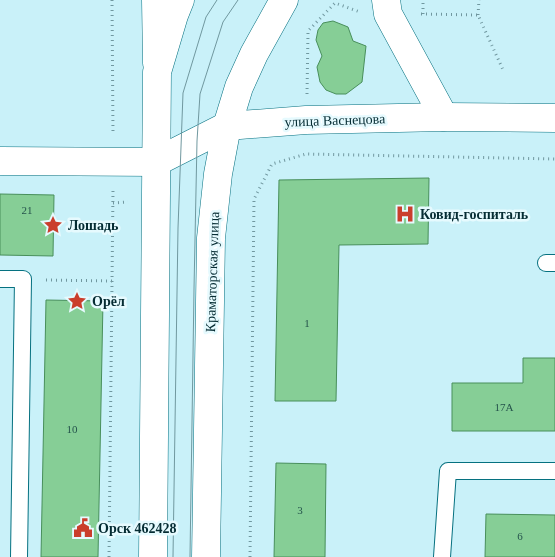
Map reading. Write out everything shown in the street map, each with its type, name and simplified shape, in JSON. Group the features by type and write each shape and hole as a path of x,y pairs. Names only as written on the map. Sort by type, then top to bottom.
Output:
{"main road":[{"path":"153,557 156,0"},
{"path":"157,72 180,0"},
{"name":"Краматорская улица","path":"206,557 211,238 218,174 227,126 239,87 284,0"},
{"path":"386,0 388,14 444,117"},
{"name":"улица Васнецова","path":"227,126 306,120 444,117 555,118"},
{"path":"0,161 156,162 227,126"}],"lane":[{"path":"0,279 23,279 19,557"},
{"path":"442,557 448,471 555,471"}],"path":[{"path":"109,557 113,162 112,0"},
{"path":"423,0 423,14"},
{"path":"478,15 479,0"},
{"path":"250,557 254,198 272,164 306,154 555,159"},
{"path":"23,279 112,281"}],"building":[{"path":"333,21 348,27 353,41 366,46 362,82 346,94 336,94 326,90 320,82 317,67 322,56 316,40 318,30 323,23"},
{"path":"429,178 428,244 339,245 336,401 275,401 279,180"},
{"path":"0,194 54,195 53,256 0,255"},
{"path":"46,300 103,301 98,557 41,557"},
{"path":"523,358 555,358 555,431 452,431 452,383 523,383"},
{"path":"276,463 326,464 325,557 274,557"},
{"path":"486,514 555,515 555,557 485,557"}],"tram line":[{"path":"173,557 178,228 183,93 206,17 217,0"},
{"path":"190,557 197,141 200,94 223,22 238,0"}],"place":[{"name":"Ковид-госпиталь","path":"405,214"},
{"name":"Лошадь","path":"53,225"},
{"name":"Орёл","path":"77,301"},
{"name":"Орск 462428","path":"83,528"}]}
